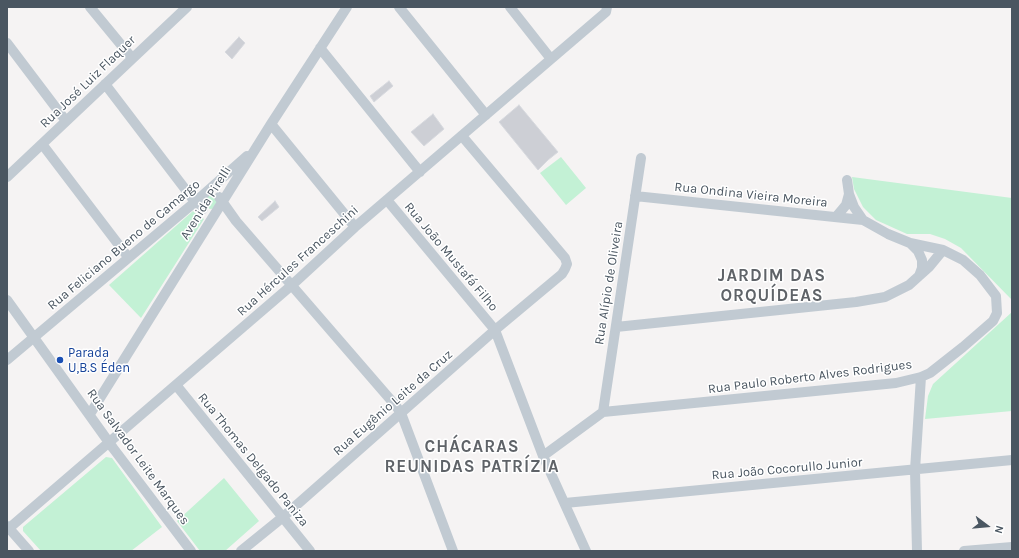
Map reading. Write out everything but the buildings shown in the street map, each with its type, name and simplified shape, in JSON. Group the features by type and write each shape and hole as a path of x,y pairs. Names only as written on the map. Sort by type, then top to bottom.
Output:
{"street":[{"path":"90,7 132,58"},
{"name":"Rua José Luiz Flaquer","path":"7,177 187,7"},
{"name":"Avenida Pirelli","path":"90,414 214,207 256,148 347,7"},
{"path":"399,7 486,115"},
{"path":"510,7 551,59"},
{"name":"Rua Hércules Franceschini","path":"8,528 292,285 356,227 606,10"},
{"path":"7,42 66,121"},
{"path":"320,48 420,172"},
{"path":"105,84 195,202 214,207 236,221 396,406 401,413 453,551"},
{"path":"271,124 356,227"},
{"name":"Rua Eugênio Leite da Cruz","path":"241,551 283,517 495,330 562,274 567,264 565,258 462,136"},
{"path":"42,144 128,257"},
{"name":"Rua Feliciano Bueno de Camargo","path":"7,360 195,202 256,148"},
{"name":"Rua Alípio de Oliveira","path":"603,412 641,158"},
{"path":"616,327 856,302 885,297 909,284 929,267 943,250 910,243 888,234 863,220 854,207 849,194 847,180"},
{"path":"214,207 214,193 208,192 204,194 201,199 201,204 214,207 236,221"},
{"path":"836,217 846,205 849,194"},
{"name":"Rua Ondina Vieira Moreira","path":"636,196 863,220"},
{"name":"Rua João Mustafá Filho","path":"387,200 495,330 544,456 586,551"},
{"path":"910,243 918,251 922,260 922,268 919,276"},
{"name":"Rua Paulo Roberto Alves Rodrigues","path":"603,412 896,382 921,377 930,373 993,321 997,313 996,296 980,275 963,260 943,250"},
{"name":"Rua Salvador Leite Marques","path":"7,300 191,551"},
{"path":"916,551 915,470 921,377"},
{"name":"Rua Thomas Delgado Paniza","path":"176,385 310,551"},
{"path":"544,456 603,412"},
{"name":"Rua João Cocorullo Junior","path":"565,503 1012,460"},
{"path":"8,528 29,551"},
{"path":"964,551 1012,547"}],"green space":[{"path":"561,157 586,188 566,205 540,173"},
{"path":"852,177 1012,198 1012,300 961,248 945,239 930,234 907,234 876,220 863,207 854,189"},
{"path":"211,195 216,197 218,202 216,207 211,209 206,207 204,202 206,197"},
{"path":"193,211 204,219 141,318 109,285"},
{"path":"1012,312 1012,411 925,419 928,396 933,384"},
{"path":"106,457 112,458 162,527 131,551 41,551 23,531 23,527"},
{"path":"224,478 259,521 225,551 200,551 177,521"}],"place":[{"name":"Parada U,B.S Éden","path":"60,360"}],"district":[{"name":"JARDIM DAS ORQUÍDEAS","path":"772,286"},
{"name":"CHÁCARAS REUNIDAS PATRÍZIA","path":"472,457"}]}
